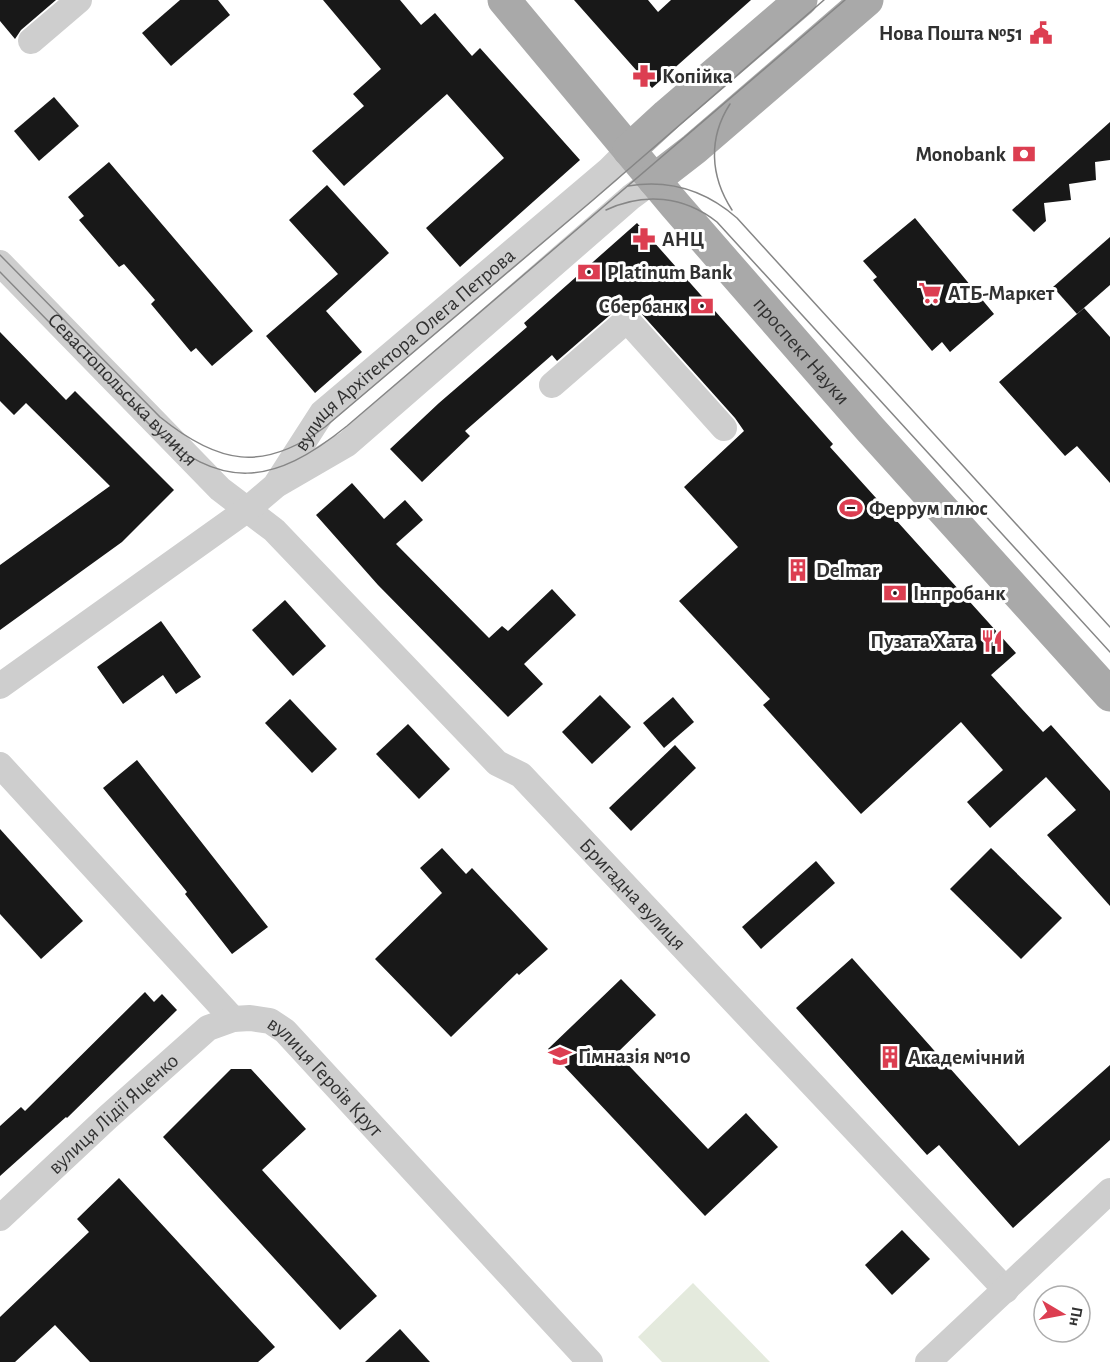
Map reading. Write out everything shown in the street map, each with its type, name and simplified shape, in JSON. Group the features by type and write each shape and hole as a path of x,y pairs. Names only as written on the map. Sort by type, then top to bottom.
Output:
{"main road":[{"name":"проспект Науки","path":"504,0 654,180 870,429 1110,695"},
{"name":"вулиця Архітектора Олега Петрова","path":"629,150 801,0"},
{"path":"654,180 694,149 867,0"}],"street":[{"path":"31,41 79,0"},
{"name":"вулиця Архітектора Олега Петрова","path":"0,686 248,509 275,486 322,413 532,236 629,150"},
{"path":"275,486 347,444 631,197 654,180"},
{"name":"Севастопольська вулиця","path":"0,263 220,489 248,509"},
{"path":"552,384 627,320 724,428"},
{"name":"Бригадна вулиця","path":"248,509 274,530 497,763 521,775 1006,1290"},
{"name":"вулиця Героїв Крут","path":"0,765 233,1019 250,1018 270,1021 285,1031 591,1362"},
{"name":"вулиця Лідії Яценко","path":"0,1218 208,1029 233,1019"},
{"path":"928,1362 1110,1191"}],"shaded area":[{"path":"693,1283 770,1362 662,1362 638,1337"}],"building":[{"path":"0,0 56,0 21,30 15,39 0,21"},
{"path":"180,0 218,0 230,15 171,66 142,33"},
{"path":"323,0 400,0 421,25 435,13 472,56 480,48 580,160 460,267 426,228 504,158 447,94 344,186 312,151 364,106 353,94 381,69"},
{"path":"574,0 648,0 658,12 671,0 751,0 652,88"},
{"path":"54,97 79,126 39,161 14,131"},
{"path":"1110,122 1110,160 1095,162 1096,180 1069,184 1071,200 1044,203 1046,221 1034,232 1012,210"},
{"path":"109,162 253,331 212,366 196,348 191,352 151,304 155,300 124,264 119,267 79,220 84,216 68,197"},
{"path":"327,185 389,253 326,311 362,352 315,393 266,336 338,274 289,220"},
{"name":"АТБ-Маркет","path":"915,218 994,314 950,352 942,342 932,351 873,280 877,277 863,261"},
{"path":"637,223 833,444 830,447 1016,653 991,675 1043,732 1051,725 1110,791 1110,906 1047,835 1076,810 1046,777 990,828 967,802 1003,770 961,722 861,814 763,705 770,699 679,601 738,547 684,487 744,431 631,302 617,309 557,361 552,355 465,431 470,436 422,482 390,449 527,327 524,323"},
{"path":"1110,237 1110,285 1077,314 1053,287"},
{"path":"1084,308 1110,337 1110,483 1077,446 1065,456 999,382"},
{"path":"0,332 66,400 75,391 174,490 122,542 0,630 0,565 110,486 26,403 14,415 0,401"},
{"path":"352,483 384,519 405,500 423,520 396,544 489,638 502,626 508,631 552,589 576,615 524,664 543,684 508,717 378,585 316,515"},
{"path":"285,600 326,646 293,676 252,630"},
{"path":"161,621 201,677 176,694 163,675 123,704 97,667"},
{"path":"600,695 631,727 592,764 562,732"},
{"path":"673,697 694,722 664,748 643,723"},
{"path":"290,699 337,749 312,773 265,723"},
{"path":"408,724 450,769 419,799 376,754"},
{"path":"675,745 696,768 631,831 609,808"},
{"path":"137,760 268,927 232,954 185,894 187,892 103,788"},
{"path":"0,829 83,921 41,959 0,914"},
{"path":"442,848 466,874 472,868 548,949 519,975 517,973 451,1037 375,959 442,893 420,868"},
{"path":"991,848 1062,918 1021,959 950,889"},
{"path":"816,861 835,883 761,949 742,927"},
{"path":"852,958 1019,1146 1110,1065 1110,1140 1013,1228 939,1145 927,1155 796,1008"},
{"path":"621,979 656,1015 617,1053 708,1149 746,1113 778,1147 705,1216 548,1049"},
{"path":"145,992 154,1002 162,994 177,1010 67,1118 0,1176 0,1126 21,1107 25,1111"},
{"path":"231,1069 251,1069 306,1129 262,1170 377,1296 340,1330 163,1137"},
{"path":"119,1178 275,1347 258,1362 90,1362 55,1325 15,1362 0,1362 0,1317 89,1232 77,1219"},
{"path":"902,1230 930,1259 892,1295 865,1265"},
{"path":"400,1329 430,1362 365,1362"}],"tram line":[{"path":"0,255 160,417 181,433 221,453 241,457 261,456 281,451 302,442 325,427 824,0"},
{"path":"0,272 150,425 176,447 200,462 224,471 247,473 271,470 295,461 347,426 845,0"},
{"path":"730,104 718,130 714,157 719,184 732,210"},
{"path":"628,186 658,184 686,189 712,200 737,218 1110,627"},
{"path":"606,210 635,201 663,200 691,207 717,222 1110,652"}],"place":[{"name":"Нова Пошта №51","path":"1041,33"},
{"name":"Копійка","path":"644,76"},
{"name":"Monobank","path":"1024,154"},
{"name":"АНЦ","path":"644,239"},
{"name":"Platinum Bank","path":"589,272"},
{"name":"АТБ-Маркет","path":"930,293"},
{"name":"Сбербанк","path":"702,306"},
{"name":"Феррум плюс","path":"851,508"},
{"name":"Delmar","path":"798,570"},
{"name":"Інпробанк","path":"895,593"},
{"name":"Пузата Хата","path":"992,641"},
{"name":"Гімназія №10","path":"560,1056"},
{"name":"Академічний","path":"890,1057"}]}
